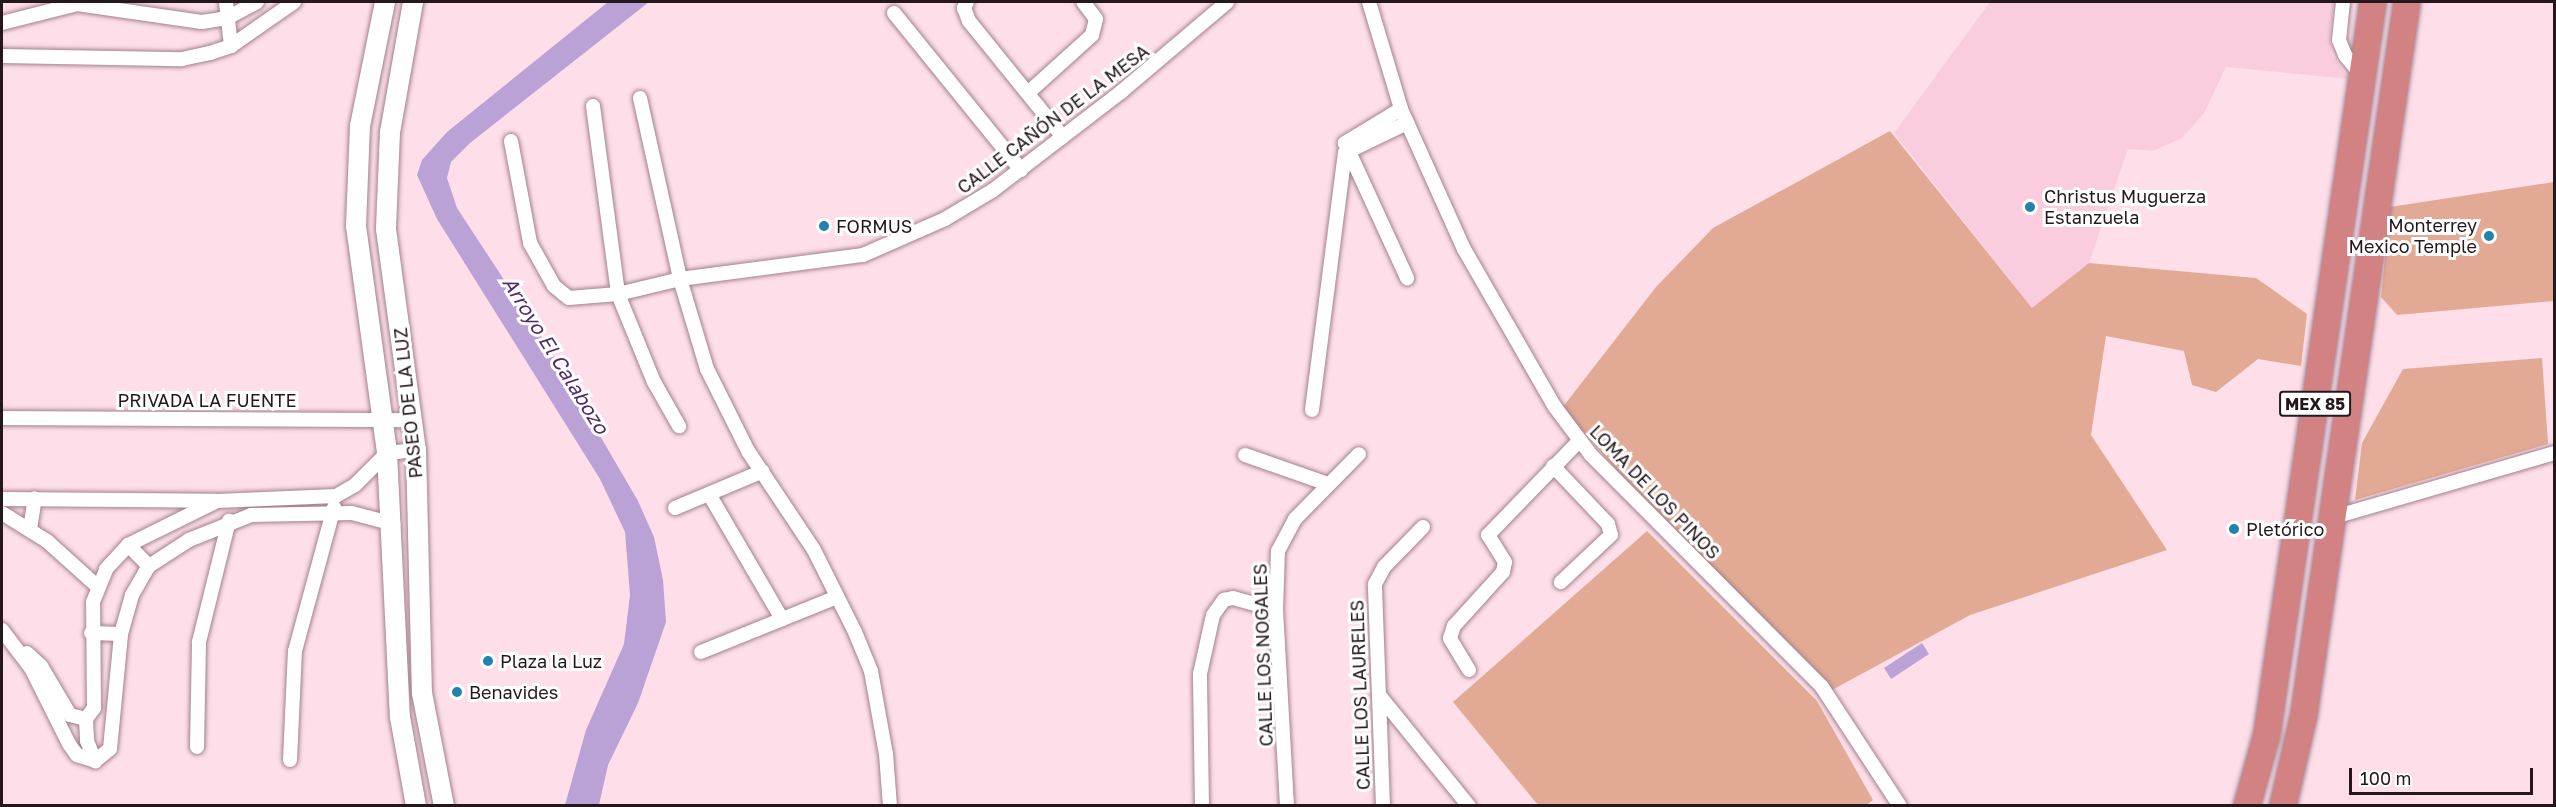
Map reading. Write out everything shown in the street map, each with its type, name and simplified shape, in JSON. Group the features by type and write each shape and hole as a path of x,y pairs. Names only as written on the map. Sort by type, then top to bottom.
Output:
{"highway":[{"name":"MEX 85","path":"2247,806 2267,734 2373,2"},
{"name":"MEX 85","path":"2283,806 2304,714 2407,2"}],"street":[{"path":"226,2 231,46"},
{"path":"2,23 75,3 117,8 187,22 227,18 257,2"},
{"path":"2,56 182,59 231,46 294,2"},
{"name":"PASEO DE LA LUZ","path":"385,2 360,126 356,192 361,265 383,419 394,524 400,717 416,806"},
{"path":"401,2 397,42 401,68"},
{"name":"PASEO DE LA LUZ","path":"413,2 386,164 386,229 416,450 422,693 444,806"},
{"path":"967,2 964,8 969,21 1029,92 1063,137"},
{"path":"1029,92 1092,35 1096,19 1083,2"},
{"name":"CALLE CAÑÓN DE LA MESA","path":"511,141 530,243 554,286 569,298 618,294 680,279 863,255 945,219 1021,170 1176,48 1227,2"},
{"name":"LOMA DE LOS PINOS","path":"1369,2 1401,109 1464,249 1497,310 1580,440 1822,687 1900,806"},
{"path":"2343,2 2339,40 2345,55 2361,75"},
{"path":"894,13 1021,170"},
{"path":"640,98 680,279 707,369 748,451 764,471 814,550 871,671 886,754 890,806"},
{"path":"593,105 618,294 654,382 679,426"},
{"path":"1312,410 1348,138 1401,109"},
{"path":"1347,149 1407,123"},
{"path":"1347,149 1407,278"},
{"path":"361,265 392,262"},
{"name":"PRIVADA LA FUENTE","path":"2,418 413,420"},
{"path":"1469,670 1450,638 1454,626 1503,572 1505,562 1488,534 1580,440"},
{"path":"2,500 35,498 217,501 336,496 355,485 387,453 416,450"},
{"path":"2334,517 2554,453"},
{"name":"CALLE LOS NOGALES","path":"1287,806 1276,610 1278,551 1284,534 1328,484 1359,454"},
{"path":"1245,455 1328,484"},
{"path":"1553,466 1608,524 1611,535 1561,582"},
{"path":"675,508 764,471"},
{"path":"709,494 782,619"},
{"path":"290,760 295,651 336,496"},
{"path":"30,529 35,498"},
{"path":"95,761 87,741 86,719 94,708 91,633 97,586 128,545 217,501"},
{"path":"2,513 30,529 97,586"},
{"path":"18,648 69,744 77,755 95,761 105,756 114,736 120,634 132,595 149,566 189,540 229,521 270,513 366,514 394,524"},
{"path":"197,747 199,642 229,521"},
{"name":"CALLE LOS LAURELES","path":"1383,806 1375,584 1384,567 1423,527"},
{"path":"128,545 149,566"},
{"path":"2234,806 2254,738 2274,597 2290,579"},
{"path":"396,589 419,590"},
{"path":"701,652 837,597"},
{"path":"1202,806 1200,674 1213,615 1224,600 1233,598 1276,610"},
{"path":"2,630 18,648 41,666 70,715 86,719"},
{"path":"91,633 120,634"},
{"path":"1378,695 1469,806"}],"shaded area":[{"path":"608,2 649,2 470,143 451,162 447,178 457,208 550,350 638,501 654,537 663,580 666,622 638,703 608,765 599,805 565,805 586,730 624,644 630,595 625,532 600,479 437,219 417,175 422,160 447,132"},
{"name":"Christus Muguerza Estanzuela","path":"1990,2 2334,2 2329,36 2332,55 2349,79 2226,67 2204,113 2182,138 2153,151 2128,149 2089,263 2032,308 1894,133"},
{"path":"1890,131 2032,308 2089,263 2256,278 2307,314 2301,366 2258,359 2216,392 2192,385 2184,351 2106,336 2091,435 2167,550 1970,615 1832,690 1622,476 1562,408 1656,287 1713,228"},
{"path":"2554,182 2554,301 2397,315 2381,297 2390,207"},
{"path":"2542,358 2548,444 2355,500 2362,443 2403,369"},
{"path":"1647,531 1817,701 1873,800 1865,806 1538,805 1453,702"},
{"path":"1922,643 1929,654 1891,679 1884,668"}],"place":[{"name":"Christus Muguerza Estanzuela","path":"2030,207"},
{"name":"FORMUS","path":"824,226"},
{"name":"Monterrey Mexico Temple","path":"2489,236"},
{"name":"Pletórico","path":"2234,529"},
{"name":"Plaza la Luz","path":"488,661"},
{"name":"Benavides","path":"457,692"}],"water label":[{"name":"Arroyo El Calabozo","path":"556,355"}]}
